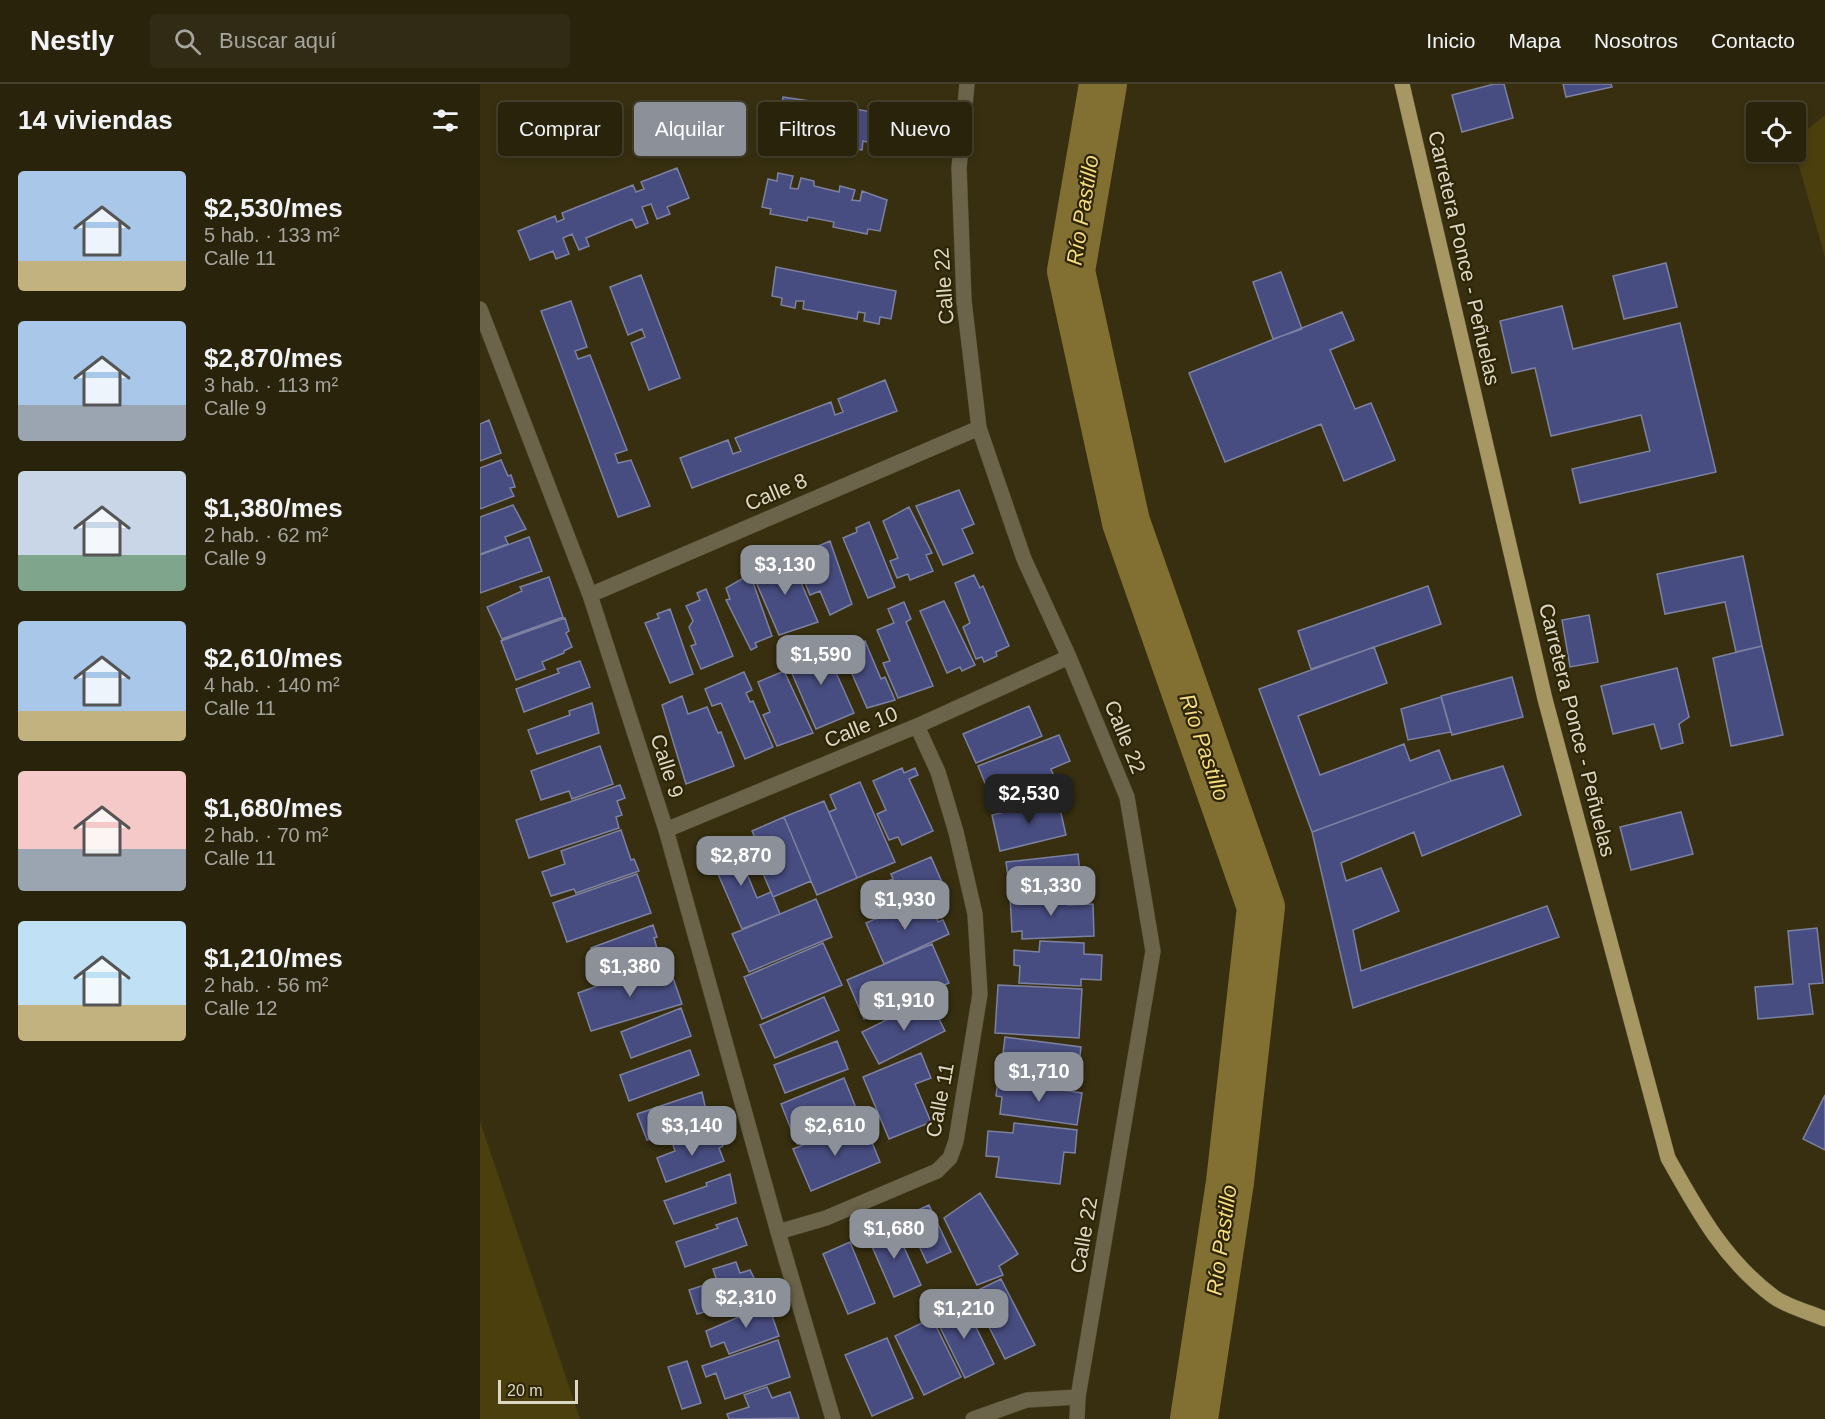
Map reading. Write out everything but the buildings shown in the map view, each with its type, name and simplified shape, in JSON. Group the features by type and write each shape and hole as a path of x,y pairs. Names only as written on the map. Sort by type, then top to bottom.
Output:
{"main road":[{"name":"Carretera Ponce - Peñuelas","path":"1402,84 1545,699 1668,1158 1706,1226 1733,1260 1775,1298 1825,1319"}],"street":[{"name":"Calle 22","path":"967,84 959,168 964,301 979,428 1024,559 1069,657 1127,797 1153,951 1078,1397 1077,1419"},
{"name":"Calle 9","path":"480,309 590,595 666,830 777,1232 833,1419"},
{"name":"Calle 8","path":"590,595 979,428"},
{"name":"Calle 10","path":"666,830 917,726 1069,657"},
{"name":"Calle 11","path":"777,1232 826,1218 937,1171 950,1158 956,1141 980,994 975,914 956,832 938,772 917,726"},
{"path":"973,1419 1027,1400 1078,1397"}],"shaded area":[{"path":"1825,115 1825,257 1798,162 1806,162 1806,131"},
{"path":"480,1121 580,1419 480,1419"}],"waterway":[{"name":"Río Pastillo","path":"1103,84 1071,271 1126,522 1261,907 1230,1182 1194,1419"}]}
